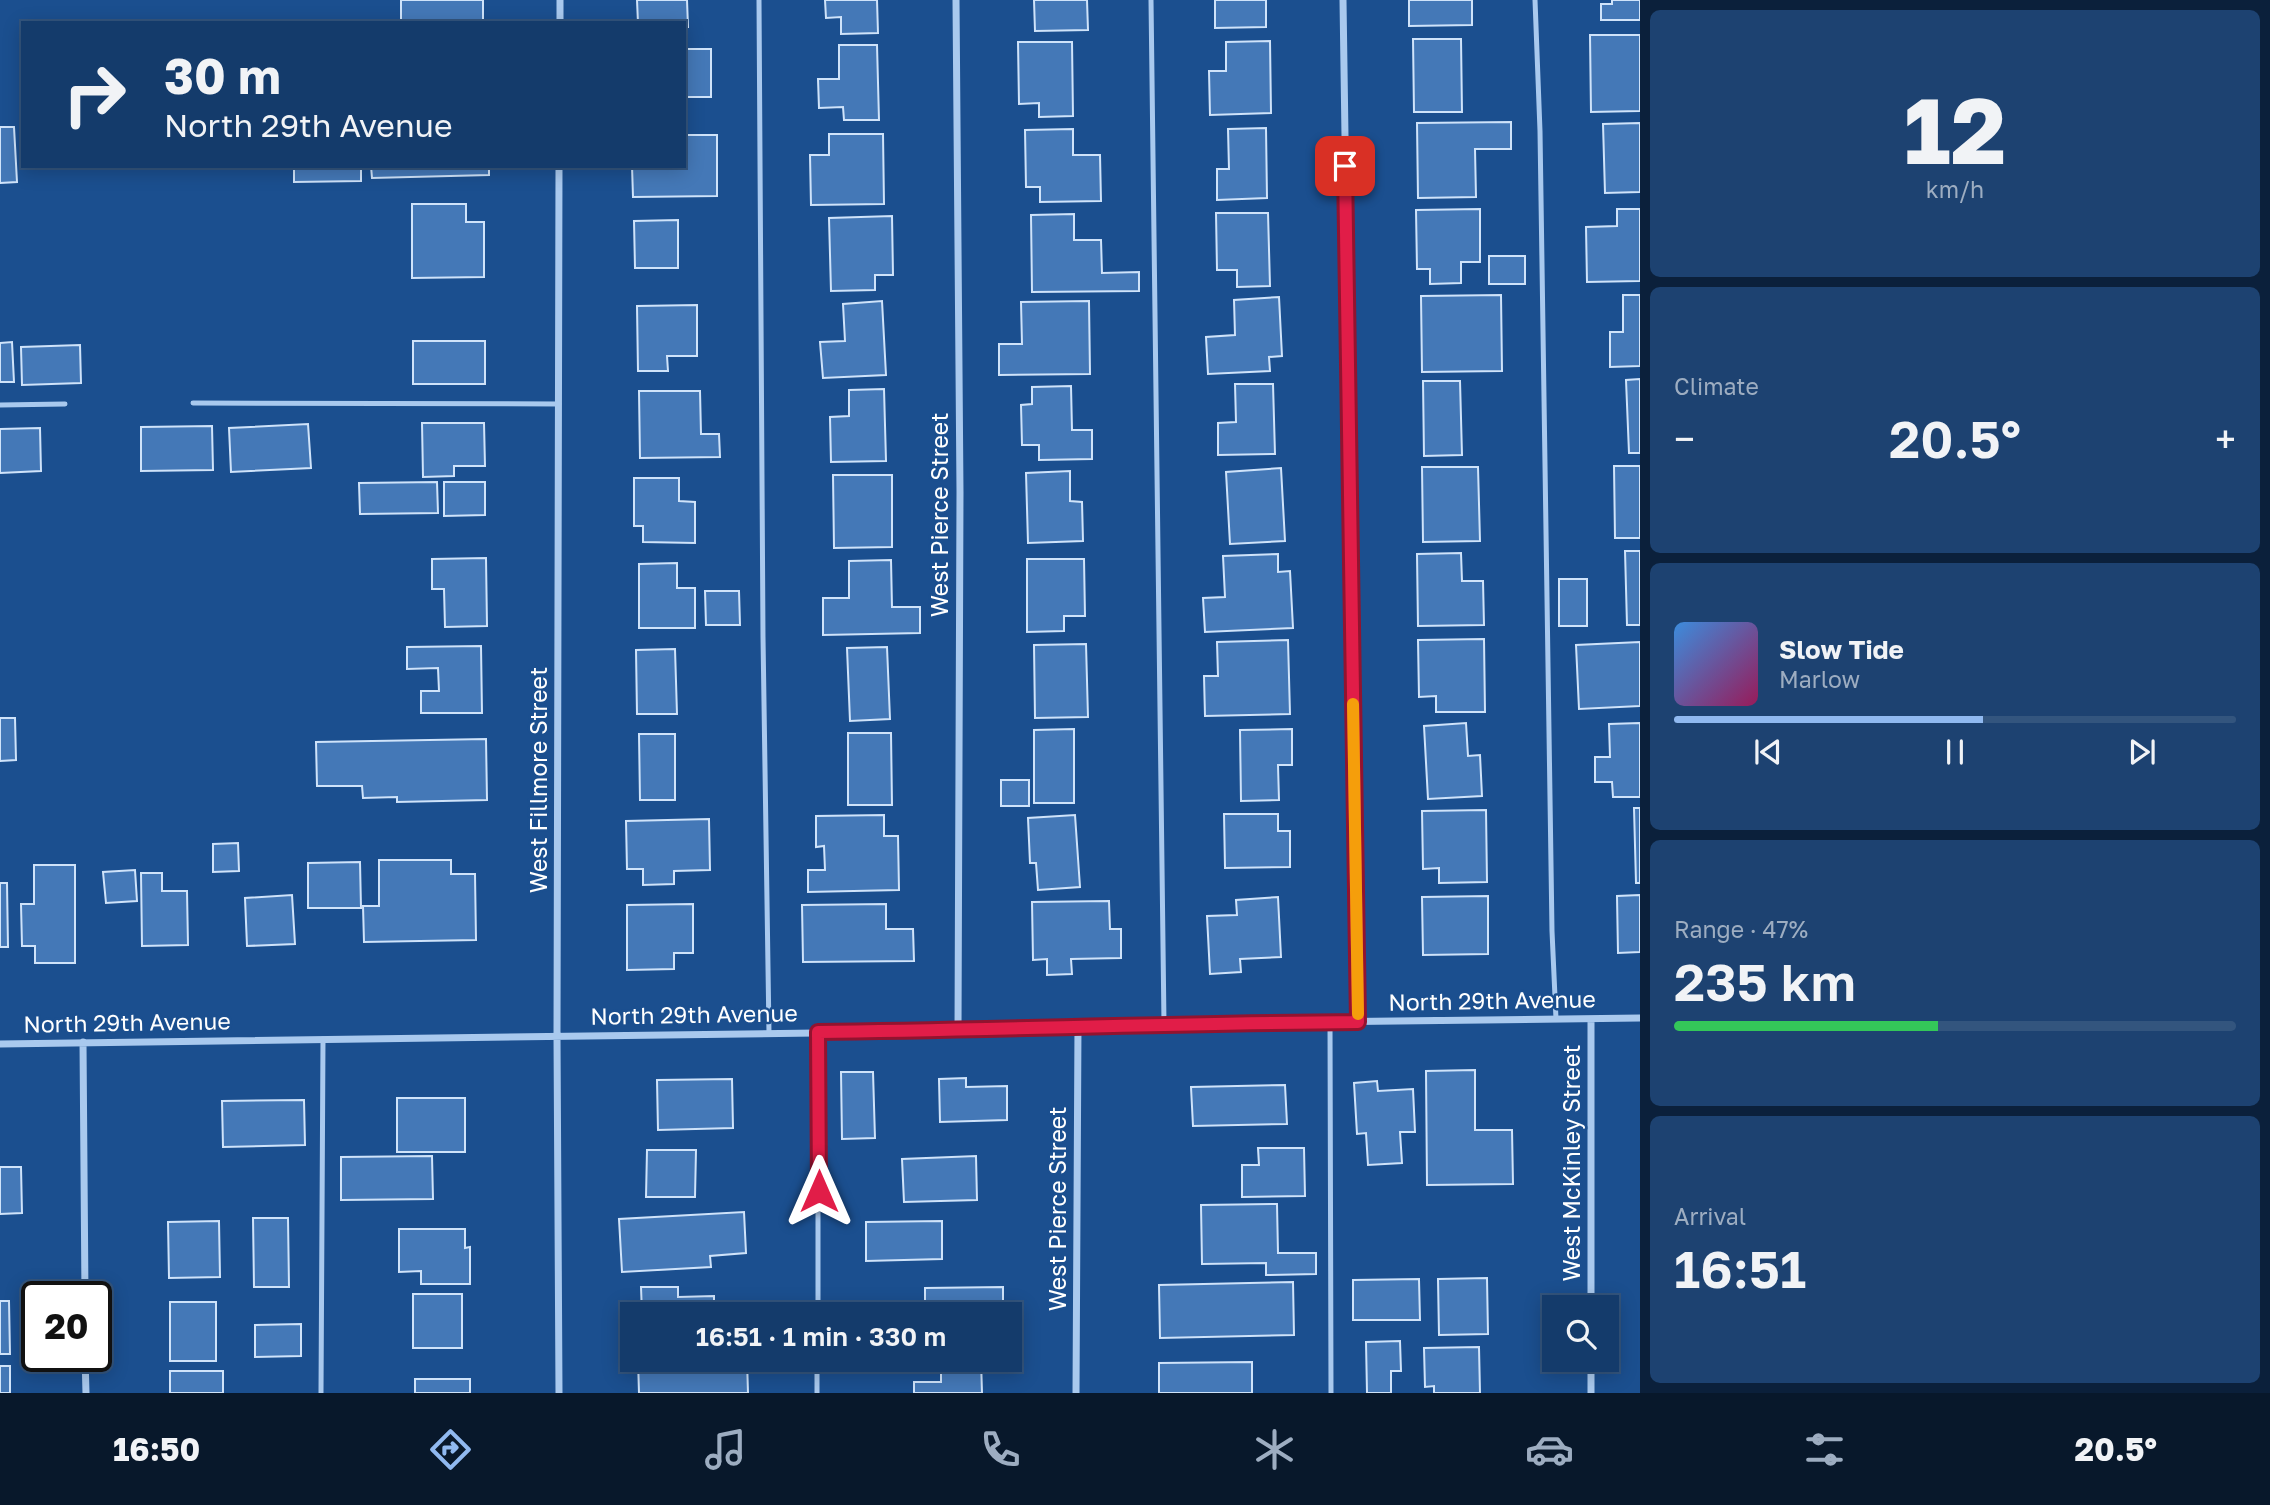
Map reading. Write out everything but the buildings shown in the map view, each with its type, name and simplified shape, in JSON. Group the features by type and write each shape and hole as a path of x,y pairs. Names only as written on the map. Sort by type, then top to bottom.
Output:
{"street":[{"path":"560,0 560,21"},
{"name":"West Pierce Street","path":"956,0 960,478 958,1031"},
{"path":"1343,0 1358,1022"},
{"name":"West Fillmore Street","path":"559,168 559,1393"},
{"name":"North 29th Avenue","path":"0,1044 958,1031 1078,1025 1640,1018"},
{"name":"West McKinley Street","path":"1591,1019 1591,1295"},
{"name":"West Pierce Street","path":"1076,1393 1078,1025"},
{"path":"83,1042 85,1281"},
{"path":"85,1372 86,1393"},
{"path":"1591,1372 1591,1393"}],"lane":[{"path":"759,0 769,1033"},
{"path":"1151,0 1164,1024"},
{"path":"1535,0 1540,144 1552,931 1556,1019"},
{"path":"193,403 559,404"},
{"path":"0,405 65,404"},
{"path":"1330,1022 1331,1393"},
{"path":"818,1032 818,1302"},
{"path":"321,1393 323,1039"},
{"path":"817,1372 817,1393"}],"slow traffic":[{"path":"1353,704 1358,1014"}],"route":[{"path":"819,1191 818,1032 958,1031 1078,1025 1358,1022 1345,166"}]}
